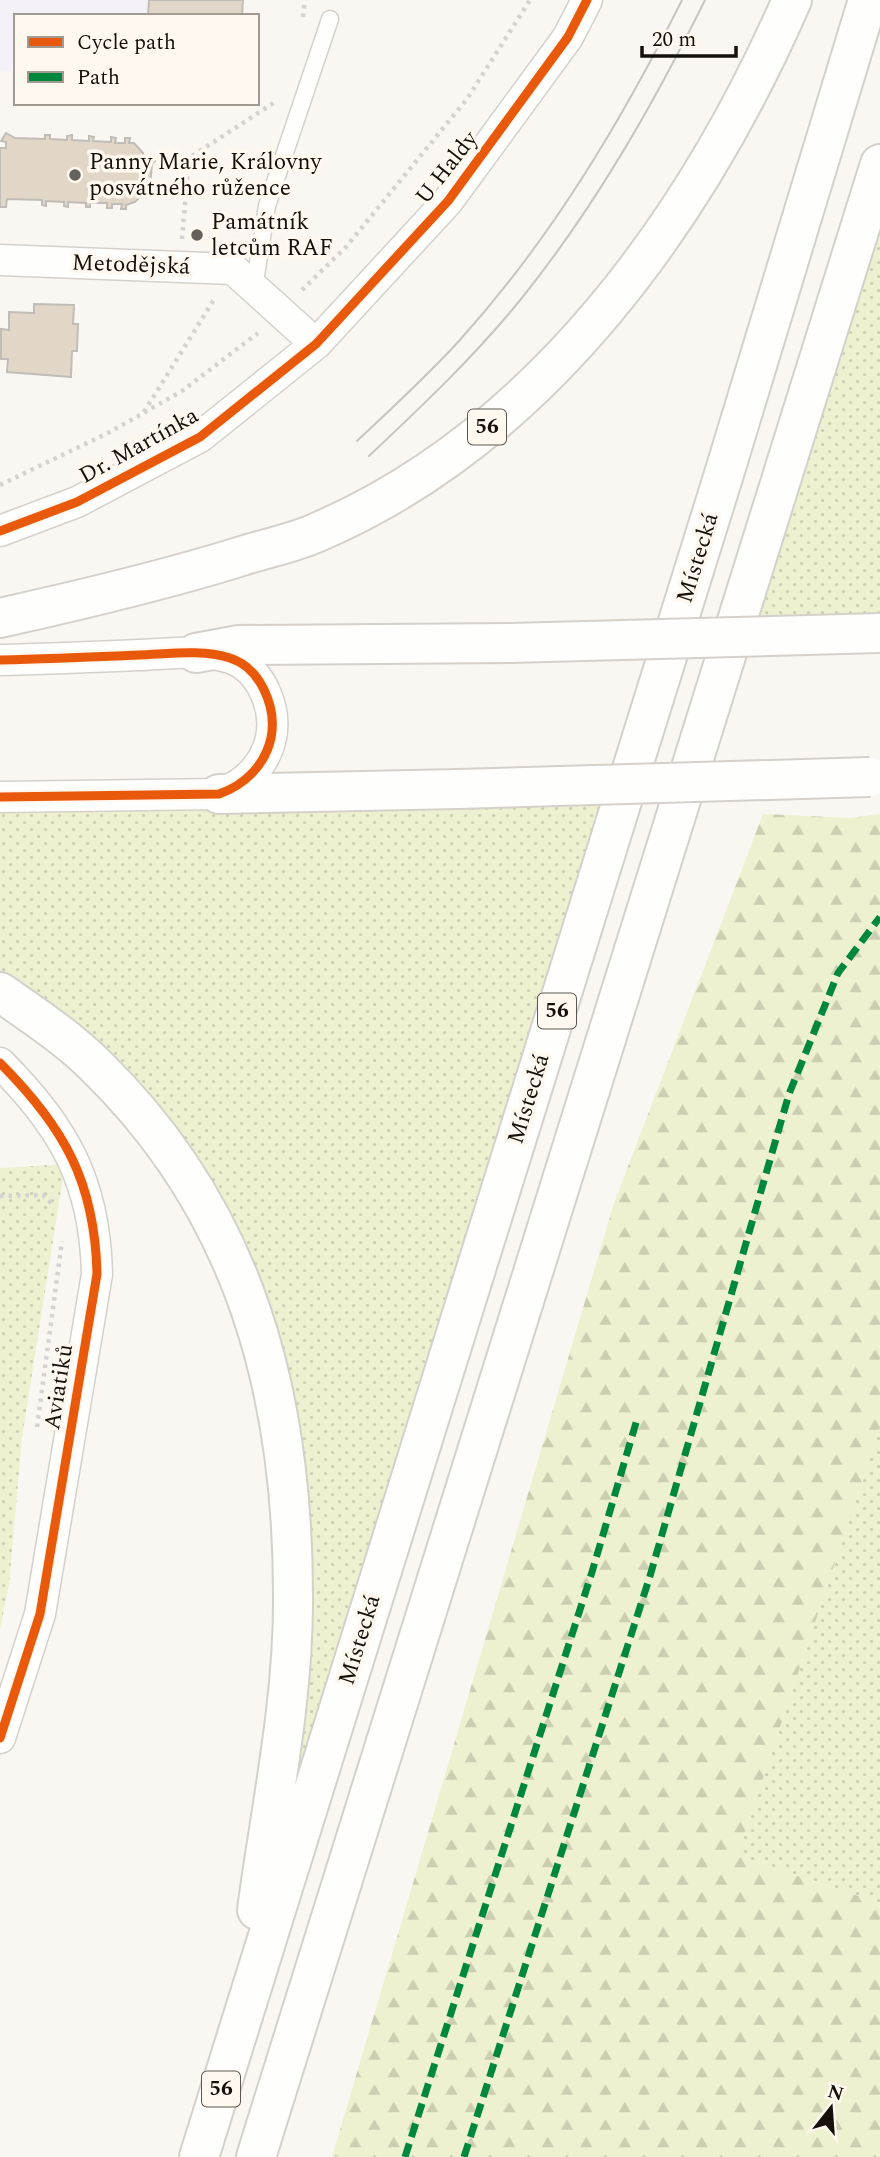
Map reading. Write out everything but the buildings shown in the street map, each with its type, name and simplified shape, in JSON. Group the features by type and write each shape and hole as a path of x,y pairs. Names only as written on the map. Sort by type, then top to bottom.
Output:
{"highway":[{"name":"56","path":"0,618 177,576 316,533 380,502 491,424 542,377 601,314 654,246 700,177 734,118 792,0"},
{"name":"Místecká","path":"199,2157 716,501 868,0"},
{"name":"56","path":"256,2157 880,164"},
{"name":"56","path":"775,500 880,227"},
{"path":"196,653 239,645 510,643 880,633"},
{"path":"219,794 875,777"},
{"name":"56","path":"0,992 96,1065 149,1126 192,1185 227,1251 255,1315 268,1361 279,1414 289,1496 293,1596 288,1685 242,2021"}],"street":[{"name":"U Haldy","path":"316,344 449,201 568,37 587,0"},
{"name":"Metodějská","path":"0,260 180,267 244,278"},
{"path":"244,278 316,344"},
{"name":"Dr. Martínka","path":"0,530 77,502 200,437 316,344"},
{"path":"0,660 196,653 231,659 246,668 264,690 272,716 269,744 257,768 244,781 219,794 0,797"},
{"name":"Aviatiků","path":"0,1063 56,1125 76,1166 92,1216 97,1274 40,1614 0,1738"}],"lane":[{"path":"244,278 330,19"}],"path":[{"path":"302,27 305,0"},
{"path":"0,485 144,413 182,391 258,333 346,247 467,99 530,0"},
{"path":"180,267 189,159 310,80"},
{"path":"144,413 244,278"},
{"path":"0,1196 43,1195 54,1204 57,1215"},
{"path":"37,1429 63,1235"}],"shaded area":[{"path":"0,0 243,0 242,14 14,14 14,72 0,71"}],"green space":[{"path":"880,227 880,632 734,633"},
{"path":"623,784 242,2021 288,1685 289,1496 192,1185 0,992 0,799"},
{"path":"763,814 851,818 880,814 880,1428 737,1856 880,1903 880,2157 332,2157 614,1203"},
{"path":"65,1164 22,1438 9,1585 0,1629 0,1168"},
{"path":"880,1428 880,1903 737,1856"}],"tram line":[{"path":"357,441 459,341 524,262 609,135 682,0"},
{"path":"369,456 467,361 548,264 621,154 665,78 705,0"}],"marked path":[{"path":"464,2157 650,1576 789,1094 838,973 880,917"},
{"path":"405,2157 592,1572 638,1416"}],"cycle path":[{"path":"0,531 77,502 200,437 316,344 448,201 568,37 587,0"},
{"path":"0,660 185,653 219,655 241,663 258,680 269,702 272,726 268,748 259,765 237,785 219,794 0,797"},
{"path":"0,1063 42,1110 72,1158 90,1211 97,1274 40,1614 0,1738"}],"place":[{"name":"Panny Marie, Královny posvátného růžence","path":"75,175"},
{"name":"Památník letcům RAF","path":"197,235"}]}
